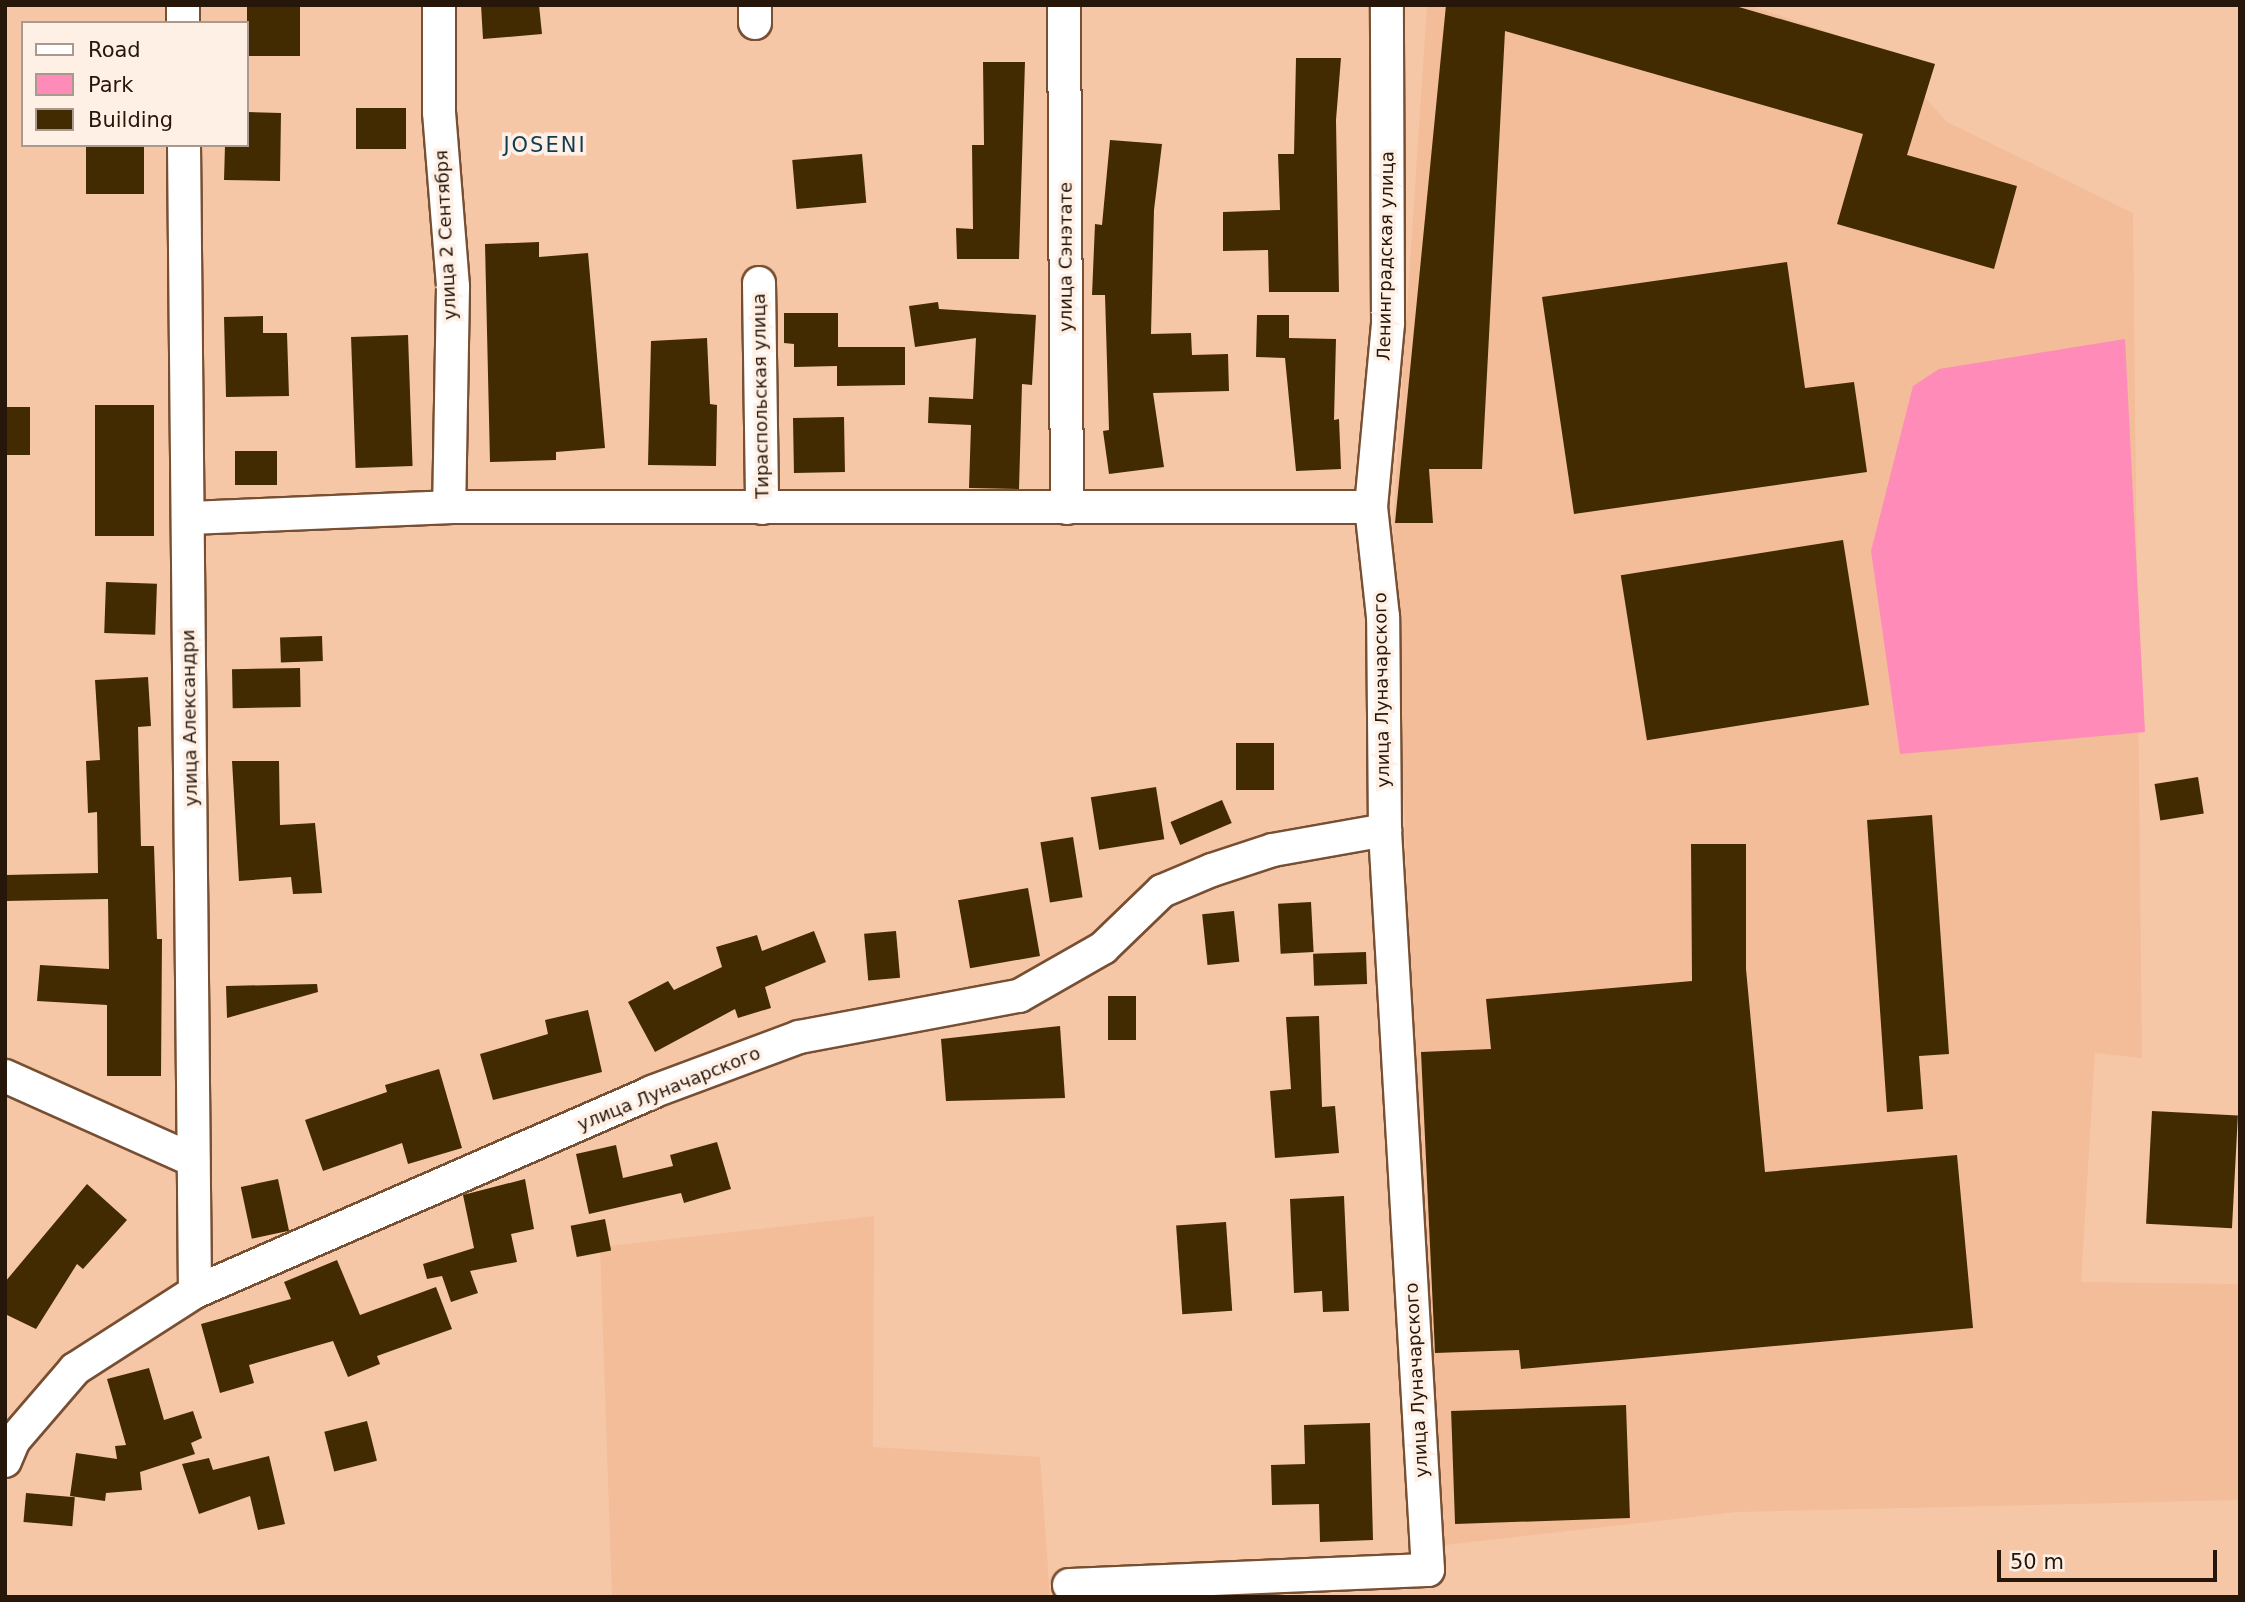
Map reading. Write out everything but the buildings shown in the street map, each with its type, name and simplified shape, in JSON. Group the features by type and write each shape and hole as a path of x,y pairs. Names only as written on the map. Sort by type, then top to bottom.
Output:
{"street":[{"name":"улица 2 Сентября","path":"439,5 439,111 453,286 449,507"},
{"name":"улица Сэнэтате","path":"1064,5 1067,508"},
{"name":"Ленинградская улица","path":"1371,507 1388,323 1387,5"},
{"name":"улица Александри","path":"184,147 195,1292"},
{"name":"Тираспольская улица","path":"759,283 762,509"},
{"path":"188,518 449,507 1371,507"},
{"name":"улица Луначарского","path":"1069,1585 1428,1570 1385,830 1383,617 1371,507"},
{"name":"улица Луначарского","path":"5,1461 14,1440 75,1368 195,1292 652,1092 799,1037 1018,996 1103,948 1162,891 1212,870 1273,850 1385,830"},
{"path":"5,1076 193,1160"}],"shaded area":[{"path":"1427,5 1747,5 1882,50 1947,122 2133,213 2142,1058 2095,1053 2081,1282 2240,1284 2240,1500 1737,1512 1445,1545 1413,1036 1393,523"},
{"path":"874,1216 873,1447 1040,1457 1050,1597 612,1597 600,1247"}],"green space":[{"path":"2125,339 2145,732 1900,754 1871,551 1913,386 1939,369"}],"district":[{"name":"JOSENI","path":"545,145"}]}
